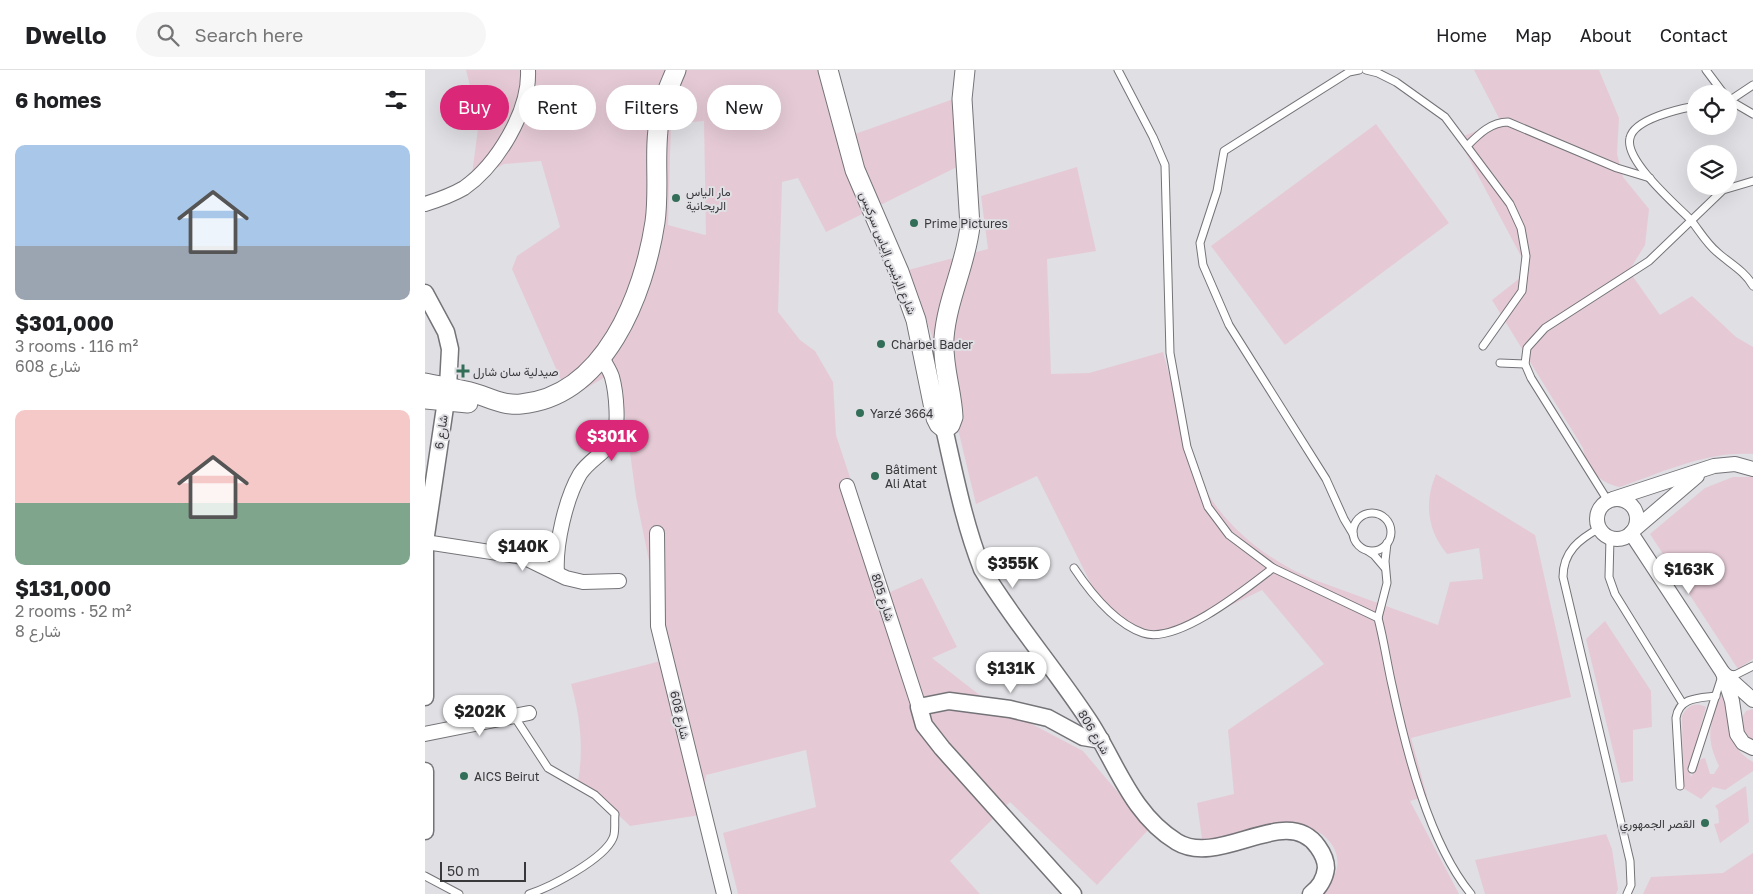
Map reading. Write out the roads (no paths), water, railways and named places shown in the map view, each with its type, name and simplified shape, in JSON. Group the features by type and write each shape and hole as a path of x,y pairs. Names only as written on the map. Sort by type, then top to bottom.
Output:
{"main road":[{"path":"425,383 447,394 478,403 491,400 519,404 544,399 569,386 602,357 623,324 634,302 650,248 655,221 660,115 676,70"},
{"name":"شارع الرئيس إلياس سركيس","path":"828,70 855,170 899,272 913,312 936,418 944,428"},
{"path":"944,428 950,425 953,417 944,353 944,337 954,287 968,243 970,226 962,99 965,70"},
{"path":"425,399 447,394"}],"street":[{"path":"425,204 464,188 477,177 507,140 521,110 527,70"},
{"name":"شارع 6","path":"425,293 446,332 450,349 447,394 425,542 425,697"},
{"path":"557,573 555,552 577,480 585,467 612,441 617,428 613,380 602,357"},
{"name":"شارع 806","path":"944,428 963,514 982,569 1101,740 1126,790 1159,829 1177,842 1192,848 1217,848 1289,830 1303,832 1315,842 1324,856 1326,868 1323,880 1311,894"},
{"path":"1705,469 1633,531 1621,539 1610,538 1599,528 1597,514 1610,500 1705,469 1728,464 1753,469"},
{"name":"شارع 805","path":"847,486 919,707"},
{"path":"1610,500 1624,500 1633,507 1637,518 1633,531 1723,673 1732,701 1737,734 1743,743 1753,748"},
{"name":"شارع 608","path":"657,534 658,626 724,894"},
{"path":"425,542 523,557 565,578 583,582 619,581"},
{"path":"1723,673 1753,700"},
{"path":"1073,894 942,748 924,725 919,707 949,701 1010,709 1048,718 1083,737 1101,740"},
{"path":"425,734 529,713"},
{"path":"425,771 425,831"}],"lane":[{"path":"1118,70 1153,137 1165,165 1169,353 1187,447 1207,507 1229,535 1273,568 1377,618"},
{"path":"1359,70 1349,72 1224,152 1217,191 1200,243 1203,265 1229,324 1326,479 1343,519 1353,534 1355,541 1374,555 1386,570"},
{"path":"1366,70 1379,73 1425,101 1445,116 1510,204 1521,228 1526,256 1522,291 1483,346"},
{"path":"1706,70 1717,85"},
{"path":"1737,96 1753,85"},
{"path":"1737,105 1753,114"},
{"path":"1687,107 1642,123 1631,132 1629,142 1631,152 1650,178 1691,221 1716,252 1739,270 1753,286"},
{"path":"1468,145 1487,128 1508,122 1617,168 1650,178"},
{"path":"1610,500 1531,378 1525,364 1527,348 1545,328 1649,261 1723,190 1753,181"},
{"path":"1500,364 1525,364"},
{"path":"1343,519 1357,521 1371,513 1382,516 1390,525 1391,531 1385,561 1386,590 1377,618 1385,642 1397,708 1432,828 1471,894"},
{"path":"1353,534 1357,521"},
{"path":"1599,528 1578,542 1569,552 1564,563 1563,577 1630,861 1631,886 1627,894"},
{"path":"1610,538 1609,578 1615,594 1683,704"},
{"path":"1366,550 1378,550 1388,543"},
{"path":"1074,568 1086,586 1115,616 1143,633 1150,634 1176,630 1231,601 1273,568"},
{"path":"1691,769 1723,673 1735,676 1753,666"},
{"path":"1680,786 1677,718 1683,704 1692,699 1716,696"},
{"path":"513,716 548,768 595,795 615,814 613,837 595,860 545,889 529,894"},
{"path":"425,876 459,894"}],"place":[{"name":"مار الياس الريحانية","path":"676,198"},
{"name":"Prime Pictures","path":"914,223"},
{"name":"Charbel Bader","path":"881,344"},
{"name":"صيدلية سان شارل","path":"463,371"},
{"name":"Yarzé 3664","path":"860,413"},
{"name":"Bâtiment Ali Atat","path":"875,476"},
{"name":"AICS Beirut","path":"464,776"},
{"name":"القصر الجمهوري","path":"1705,823"}]}
